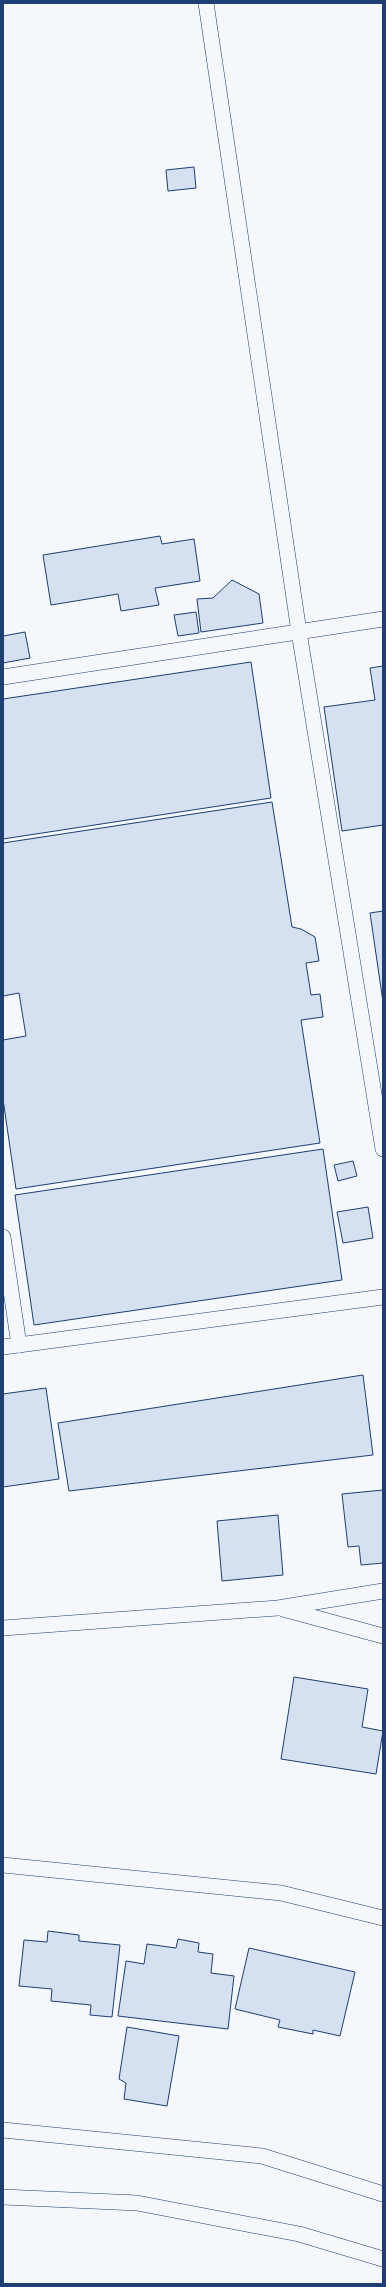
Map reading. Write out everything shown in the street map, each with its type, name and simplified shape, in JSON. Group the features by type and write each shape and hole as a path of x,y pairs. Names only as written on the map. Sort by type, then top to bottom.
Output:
{"lane":[{"path":"206,3 299,632 383,1150"},
{"path":"3,677 383,619"},
{"path":"3,1237 18,1345"},
{"path":"3,1347 383,1297"},
{"path":"3,1628 278,1608 383,1591"},
{"path":"278,1608 383,1636"},
{"path":"3,1865 281,1893 383,1918"},
{"path":"3,2130 262,2156 383,2194"},
{"path":"3,2197 137,2203 299,2234 383,2259"}],"building":[{"path":"194,167 196,188 168,191 166,170"},
{"path":"160,536 162,544 194,539 200,581 155,588 159,605 121,611 118,594 51,605 43,555"},
{"path":"232,580 259,594 263,623 201,632 197,599 213,598"},
{"path":"196,612 199,633 178,636 174,615"},
{"path":"25,632 30,658 3,663 3,636"},
{"path":"251,662 271,798 3,839 3,699"},
{"path":"383,666 383,825 342,831 324,707 375,700 370,668"},
{"path":"272,802 292,927 301,929 315,937 319,961 306,963 311,995 320,994 323,1017 301,1020 320,1143 16,1189 3,1099 3,1040 26,1036 19,993 3,996 3,843"},
{"path":"383,911 383,1002 370,913"},
{"path":"323,1149 342,1280 34,1325 15,1195"},
{"path":"353,1161 357,1176 338,1181 334,1165"},
{"path":"368,1207 373,1238 343,1243 337,1212"},
{"path":"363,1375 373,1455 69,1491 58,1423"},
{"path":"46,1388 59,1479 3,1487 3,1394"},
{"path":"383,1490 383,1563 361,1565 359,1546 348,1547 342,1494"},
{"path":"278,1515 283,1575 222,1581 217,1521"},
{"path":"294,1677 368,1689 362,1727 383,1731 376,1774 281,1759"},
{"path":"48,1931 79,1935 79,1941 120,1945 112,2017 90,2015 91,2005 51,2001 52,1989 19,1986 24,1940 47,1942"},
{"path":"178,1939 199,1943 198,1952 213,1954 211,1973 234,1976 228,2029 118,2016 126,1961 144,1964 147,1944 176,1948"},
{"path":"249,1948 355,1972 340,2036 313,2030 313,2034 278,2027 280,2020 235,2009"},
{"path":"127,2027 179,2036 167,2106 124,2099 126,2083 119,2079"}]}
